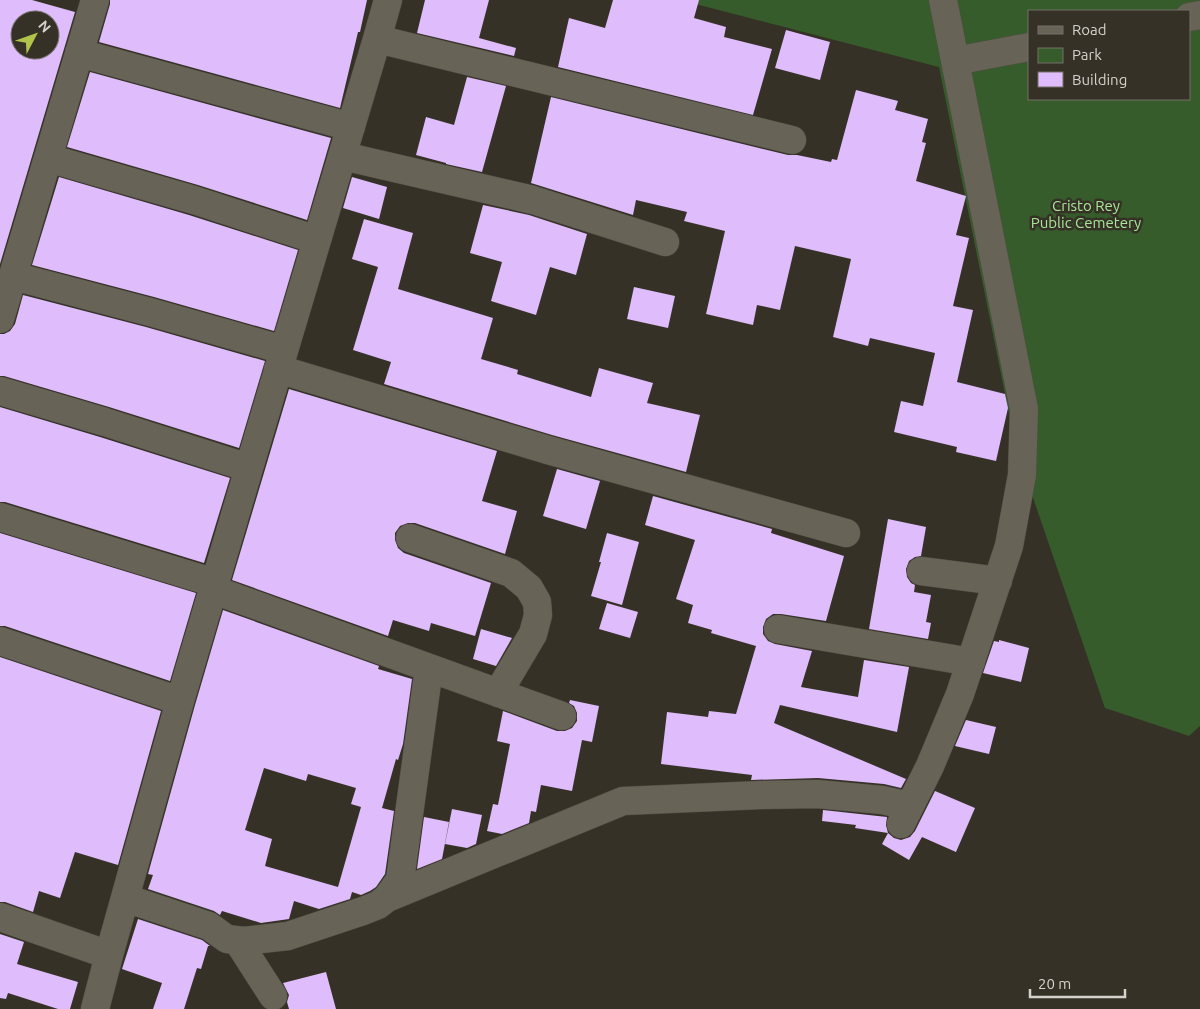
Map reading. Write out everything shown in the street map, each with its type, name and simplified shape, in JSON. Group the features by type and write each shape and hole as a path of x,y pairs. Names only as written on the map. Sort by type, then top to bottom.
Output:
{"street":[{"path":"0,319 95,0"},
{"path":"95,1009 180,701 378,39 388,0"},
{"path":"125,898 209,926 227,939 244,941 288,936 363,911 378,905 388,898 623,801 817,794 882,800 906,815 934,757 971,662 1009,546 1022,476 1024,409 943,0"},
{"path":"378,39 792,140"},
{"path":"955,60 1028,47"},
{"path":"79,52 351,127"},
{"path":"342,156 533,200 665,242"},
{"path":"48,158 194,200 317,240"},
{"path":"13,276 150,312 281,360 548,450 846,533"},
{"path":"0,391 249,468"},
{"path":"0,516 214,587 562,716"},
{"path":"410,538 512,573 529,588 537,602 538,615 534,634 498,693"},
{"path":"921,571 998,581"},
{"path":"778,629 971,662"},
{"path":"0,641 180,701"},
{"path":"388,898 400,880 430,668"},
{"path":"0,917 109,955"},
{"path":"236,940 272,996"}],"green space":[{"name":"Cristo Rey Public Cemetery","path":"680,0 1200,0 1200,726 1189,736 1105,708 1016,448 939,67"}],"building":[{"path":"0,0 32,0 75,12 0,264"},
{"path":"110,0 367,0 340,108 99,42"},
{"path":"425,0 489,0 479,38 516,48 514,56 417,33"},
{"path":"613,0 699,0 694,18 726,27 724,37 772,49 753,115 558,67 569,18 605,28"},
{"path":"786,30 830,42 820,80 775,68"},
{"path":"90,72 331,138 307,220 198,185 67,147"},
{"path":"467,77 506,86 482,172 416,155 426,117 454,125"},
{"path":"856,90 898,101 895,110 928,119 922,142 926,143 916,181 966,196 956,235 969,238 953,306 973,310 957,382 1005,394 1008,408 996,461 956,452 957,447 894,432 901,401 923,406 935,353 870,338 868,346 833,337 851,259 795,246 780,310 757,305 753,325 706,314 725,231 684,221 687,212 636,200 633,215 531,183 551,97 788,155 831,162 832,159 837,160"},
{"path":"59,177 189,215 298,250 274,331 32,265"},
{"path":"352,177 387,187 379,219 343,208"},
{"path":"483,205 529,215 587,234 576,275 550,267 536,315 491,301 502,262 470,253"},
{"path":"364,219 413,233 398,289 493,318 481,359 518,370 517,374 591,397 599,368 653,383 647,403 700,415 686,472 552,435 384,384 391,362 353,350 378,267 352,259"},
{"path":"634,287 675,296 668,328 627,319"},
{"path":"23,295 265,361 239,448 109,407 0,376 0,334 10,331 15,324"},
{"path":"289,389 497,451 482,501 517,511 505,554 415,523 400,526 395,533 398,548 404,553 491,583 475,636 431,623 429,631 393,620 388,636 232,580"},
{"path":"0,407 230,478 204,563 0,502"},
{"path":"557,469 600,481 586,529 543,516"},
{"path":"653,496 772,529 771,533 844,556 826,621 773,614 766,619 763,634 768,641 775,644 812,651 801,687 858,697 864,660 909,667 897,732 780,705 774,723 906,779 901,788 884,784 818,778 751,780 752,775 661,764 667,712 708,717 709,711 736,714 756,646 711,633 712,630 688,623 693,605 676,599 695,540 645,525"},
{"path":"888,519 926,527 921,556 909,561 906,569 907,577 915,585 914,592 931,595 926,622 931,623 928,639 869,629"},
{"path":"0,533 196,593 170,681 5,626 0,626"},
{"path":"607,533 639,542 622,605 591,596"},
{"path":"607,603 638,612 630,638 599,629"},
{"path":"223,610 379,666 378,669 412,679 403,744 398,760 396,759 382,808 394,811 385,874 376,887 361,895 352,892 350,899 319,909 294,901 289,919 261,923 222,911 220,915 214,911 148,889 153,875 148,874","holes":["264,768 306,781 308,774 356,788 351,804 361,807 338,887 265,866 272,839 245,830"]},
{"path":"481,629 512,638 496,666 473,659"},
{"path":"999,640 1029,648 1021,682 983,673 994,641 999,642"},
{"path":"0,657 161,711 118,865 75,852 60,898 39,891 33,912 0,902"},
{"path":"570,700 599,706 592,742 582,740 572,791 541,785 536,812 531,811 529,823 502,834 487,831 493,804 498,805 510,744 497,741 503,711 557,731 565,731 572,728 577,721 577,713 574,706 569,703"},
{"path":"966,720 996,727 989,754 955,746"},
{"path":"935,791 975,808 956,852 922,837 909,860 882,844 888,833 894,838 901,840 910,837 915,831"},
{"path":"452,809 482,815 476,844 467,848 445,844"},
{"path":"823,810 887,817 888,833 855,828 856,825 822,821"},
{"path":"424,817 449,822 442,859 417,869"},
{"path":"138,919 202,940 210,946 208,946 201,969 197,968 184,1009 153,1009 162,983 122,969"},
{"path":"0,934 24,942 17,964 78,982 70,1009 58,1009 8,993 6,999 0,998"},
{"path":"326,972 336,1009 289,1009 287,1002 289,995 283,983"}]}
